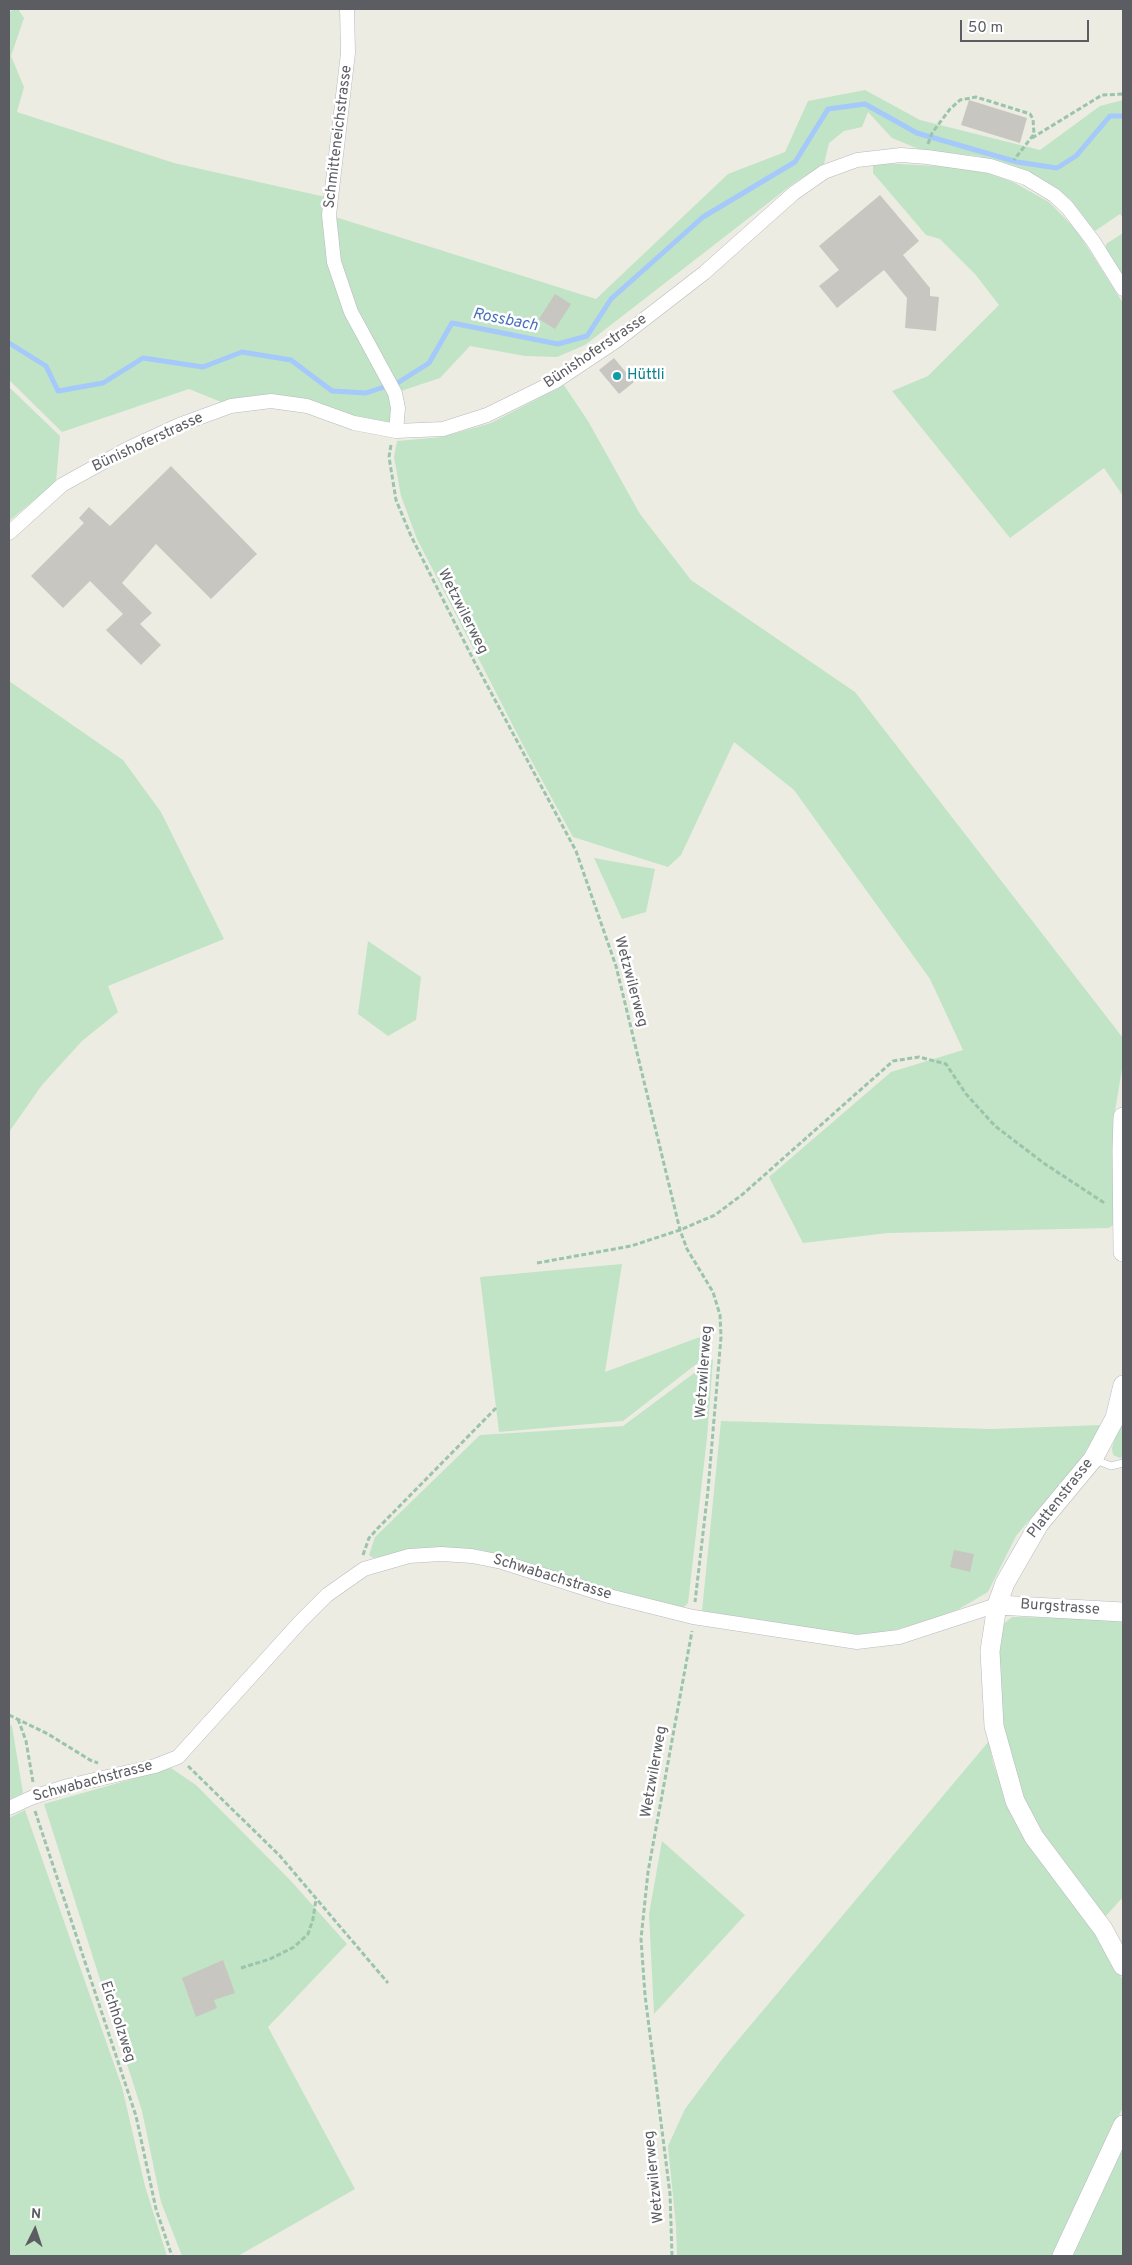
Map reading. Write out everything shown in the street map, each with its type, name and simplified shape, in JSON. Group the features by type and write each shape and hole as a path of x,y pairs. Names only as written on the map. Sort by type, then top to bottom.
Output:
{"street":[{"name":"Schmitteneichstrasse","path":"347,9 348,53 329,215 334,262 351,312 395,393 398,408 396,431"},
{"name":"Bünishoferstrasse","path":"9,533 62,485 127,449 179,425 231,406 271,401 307,406 354,423 396,431 443,429 487,415 556,381 616,342 671,300 810,180 824,172 857,160 901,156 946,159 990,166 1026,178 1054,195 1067,207 1093,242 1123,289"},
{"path":"1123,1117 1123,1252"},
{"name":"Plattenstrasse","path":"1123,1385 1115,1418 1093,1459 1039,1524 1011,1570 997,1605 990,1651 991,1701 994,1726 1014,1801 1034,1837 1103,1929 1123,1966"},
{"name":"Schwabachstrasse","path":"9,1808 32,1797 68,1786 155,1766 178,1757 300,1622 327,1596 364,1569 409,1556 441,1554 472,1556 502,1562 609,1596 693,1617 857,1642 899,1637 997,1605"},
{"name":"Burgstrasse","path":"997,1605 1123,1612"},
{"path":"1062,2256 1123,2125"}],"lane":[{"path":"1093,1459 1112,1466 1123,1463"}],"path":[{"path":"1031,138 1102,95 1123,94"},
{"path":"928,144 932,133 950,108 960,100 976,97 1030,114 1034,125 1034,134 1017,154"},
{"name":"Wetzwilerweg","path":"396,431 391,442 389,457 396,500 411,536 473,659 576,851 599,912 616,966 680,1230 687,1249 713,1292 720,1315 720,1337 708,1490 693,1617 648,1872 641,1939 644,1995 670,2194 672,2256"},
{"path":"537,1263 622,1248 680,1230 715,1215 743,1194 894,1061 919,1057 946,1064 966,1094 995,1126 1045,1164 1122,1214"},
{"path":"364,1569 363,1558 369,1538 496,1408"},
{"path":"9,1716 48,1734 90,1760 99,1763"},
{"name":"Eichholzweg","path":"18,1719 32,1764 32,1797 36,1816 136,2116 156,2209 172,2256"},
{"path":"178,1757 280,1856 388,1983"},
{"path":"241,1968 270,1959 294,1947 308,1934 313,1919 316,1898"}],"green space":[{"path":"18,9 24,18 11,56 24,87 17,112 174,163 330,198 329,215 596,299 728,174 785,152 808,101 865,90 920,120 1040,150 1100,106 1123,100 1123,218 1120,214 1095,231 1070,199 1039,177 978,156 921,150 892,138 868,112 862,127 844,131 829,143 824,164 794,183 585,345 557,357 525,356 470,346 440,378 395,393 396,431 307,406 231,406 189,389 62,432 9,380 9,12"},
{"path":"881,163 954,167 992,174 1013,182 1049,202 1077,231 1123,303 1123,496 1104,468 1010,538 892,391 928,376 999,305 975,274 940,239 926,235 873,173 873,165"},
{"path":"1123,233 1123,276 1106,250 1106,244"},
{"path":"564,385 588,421 640,514 691,580 855,692 1123,1038 1123,1063 1114,1117 1113,1225 1109,1228 888,1233 803,1243 769,1177 891,1072 963,1050 930,979 794,790 734,742 681,855 668,867 573,837 525,749 417,539 401,496 394,457 397,441 442,437 491,423"},
{"path":"9,387 60,436 56,482 9,521"},
{"path":"9,681 123,760 161,812 224,939 108,986 118,1012 82,1041 42,1085 9,1132"},
{"path":"594,858 655,869 646,912 622,919"},
{"path":"368,941 421,977 416,1020 388,1036 358,1014"},
{"path":"622,1264 605,1372 708,1334 699,1362 623,1421 499,1432 480,1277"},
{"path":"713,1359 707,1438 688,1603 682,1609 599,1587 481,1550 438,1548 373,1558 369,1555 375,1537 480,1435 623,1426"},
{"path":"1123,1414 1123,1457 1120,1458 1113,1455 1112,1448"},
{"path":"721,1421 991,1429 1102,1425 1082,1457 1016,1536 988,1592 959,1609 930,1620 880,1634 855,1635 702,1611"},
{"path":"1012,1617 1123,1619 1123,1897 1105,1917 1037,1833 1005,1750 998,1653 1002,1625"},
{"path":"9,1724 12,1726 23,1793 9,1800"},
{"path":"989,1741 993,1763 1004,1793 1112,1958 1123,1981 1123,2107 1052,2256 677,2256 668,2146 685,2109 723,2058"},
{"path":"171,1768 196,1785 291,1881 347,1944 268,2027 355,2189 238,2256 182,2256 161,2202 142,2111 44,1804"},
{"path":"25,1810 122,2087 145,2186 167,2256 9,2256 9,1818"},
{"path":"662,1841 745,1915 654,2014 649,1914"},
{"path":"1123,2142 1123,2256 1068,2256"}],"building":[{"path":"969,100 1027,118 1020,143 961,125"},
{"path":"880,195 919,241 903,255 930,288 930,296 939,297 936,331 905,328 907,298 884,270 837,308 819,286 839,270 819,246"},
{"path":"555,294 571,304 555,329 539,319"},
{"name":"Hüttli","path":"614,358 634,382 619,394 599,370"},
{"path":"171,466 257,554 211,599 156,544 122,583 152,613 140,624 161,645 141,665 106,630 123,614 90,581 63,608 31,576 84,523 79,518 89,507 110,526"},
{"path":"954,1550 974,1554 970,1572 950,1567"},
{"path":"223,1960 235,1993 214,2000 217,2008 196,2017 182,1978"}],"waterway":[{"name":"Rossbach","path":"9,343 46,366 58,391 103,383 143,358 203,367 242,352 291,360 332,391 366,393 399,382 429,363 452,323 558,344 587,336 611,299 703,217 795,162 828,109 865,104 917,133 1017,162 1057,168 1076,156 1110,116 1123,116"}],"place":[{"name":"Hüttli","path":"617,376"}]}
